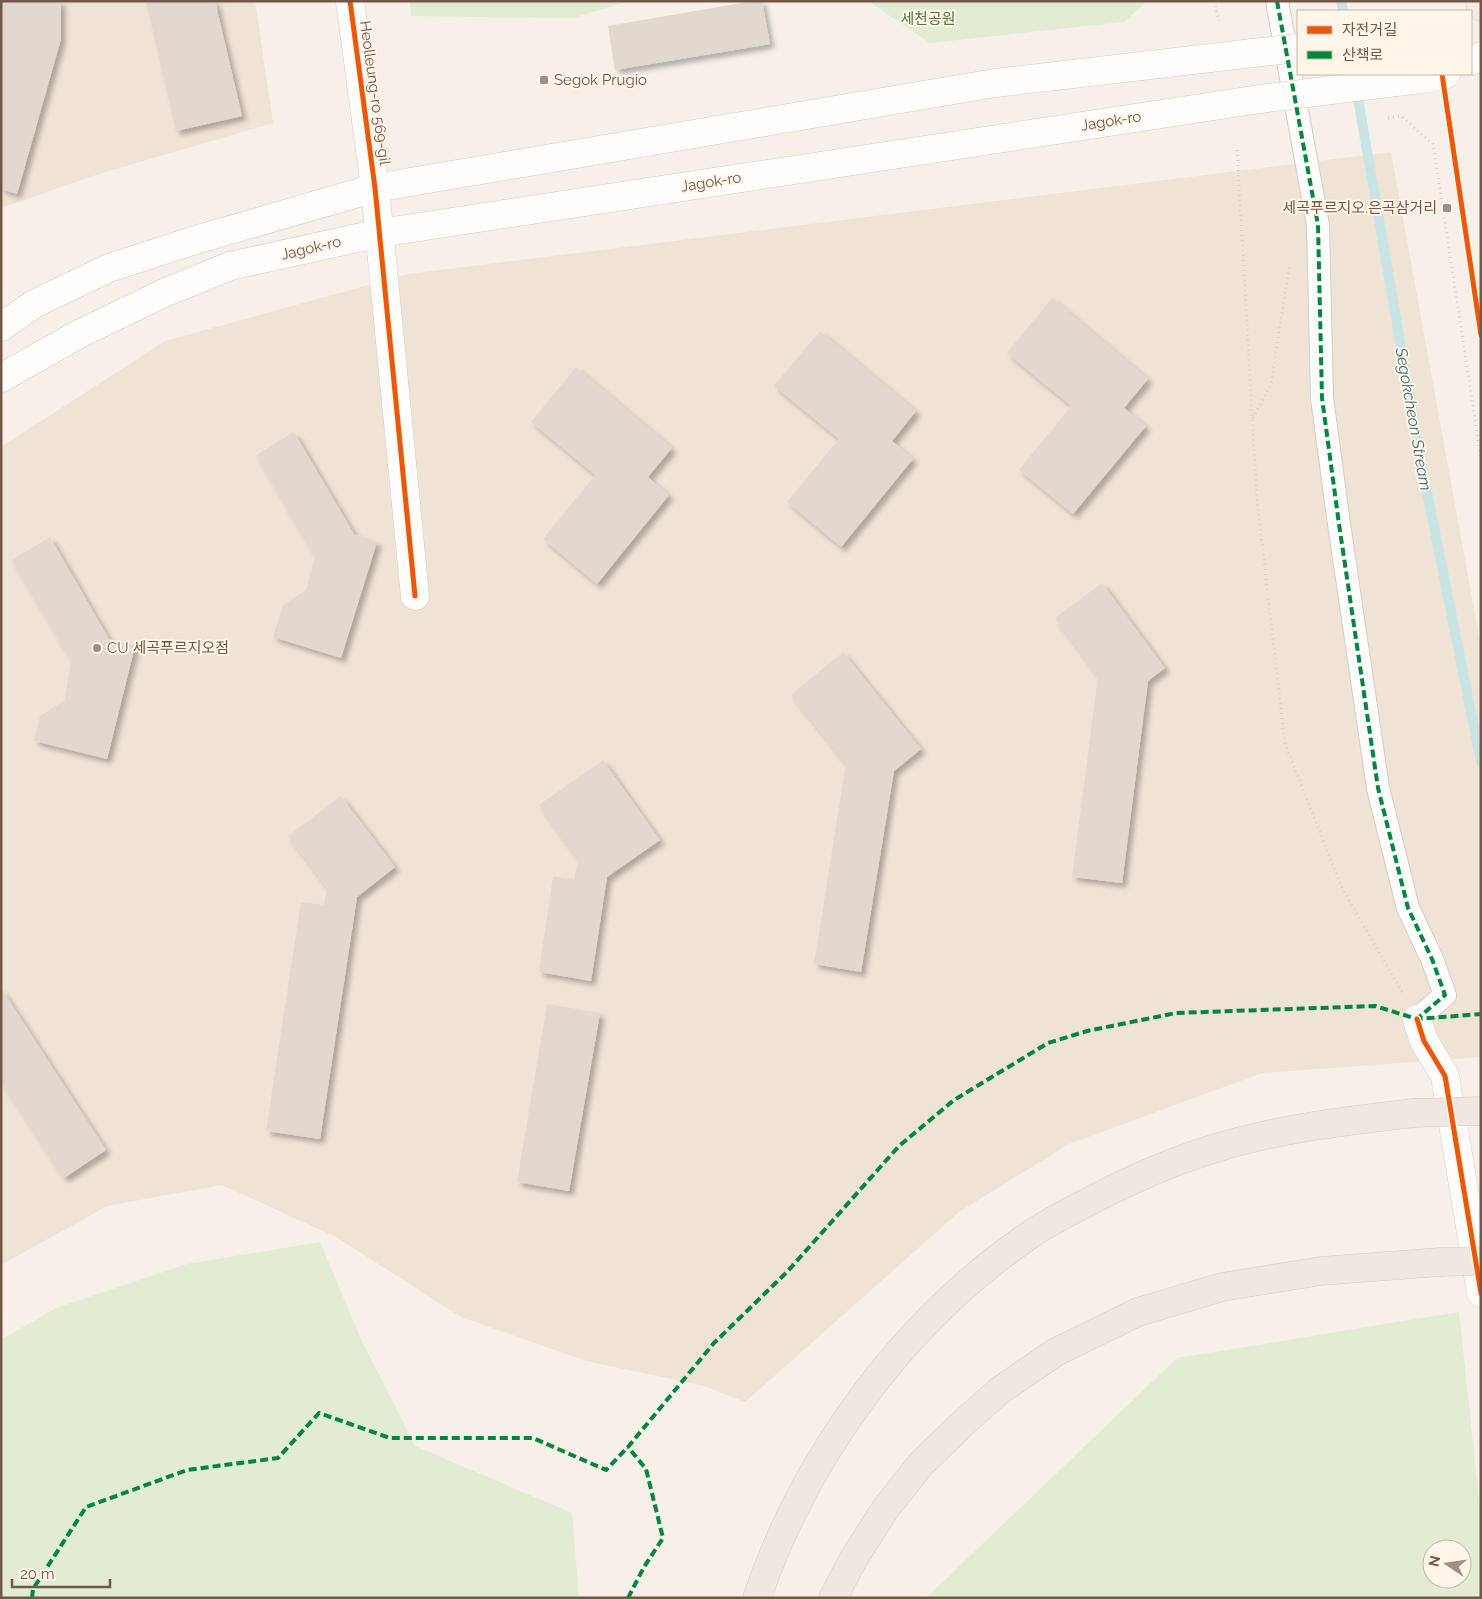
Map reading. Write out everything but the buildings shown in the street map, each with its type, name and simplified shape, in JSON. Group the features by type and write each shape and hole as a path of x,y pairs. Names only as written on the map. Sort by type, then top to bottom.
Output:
{"highway":[{"path":"757,1598 785,1526 814,1472 839,1430 871,1386 944,1305 984,1269 1024,1239 1059,1216 1157,1168 1262,1135 1308,1126 1414,1113 1481,1111"},
{"path":"833,1598 854,1558 886,1508 921,1464 960,1425 1000,1391 1056,1352 1138,1312 1222,1287 1321,1271 1440,1262 1481,1261"}],"main road":[{"name":"Heolleung-ro 569-gil","path":"350,1 380,233 415,596"},
{"path":"1480,1 1481,7"},
{"path":"1,327 34,304 109,268 192,241 375,188 995,83 1297,48"},
{"name":"Jagok-ro","path":"1,378 79,334 164,293 230,266 380,233 1260,99 1444,75"},
{"path":"1417,1019 1424,1041 1445,1076 1481,1292"}],"street":[{"path":"1277,1 1318,225 1322,398 1378,788 1408,908 1432,959 1446,995 1417,1019"}],"path":[{"path":"1214,1 1219,22"},
{"path":"1388,118 1401,116 1433,144 1481,458"},
{"path":"1237,150 1258,500 1285,744 1342,888 1417,1019"},
{"path":"1252,418 1271,384 1289,266"}],"shaded area":[{"path":"1,1 255,1 273,123 99,174 1,208"},
{"path":"1391,152 1481,648 1481,1057 1262,1073 1069,1144 959,1212 745,1402 704,1386 586,1361 461,1317 336,1237 222,1185 107,1206 1,1265 1,447 165,341 408,274"}],"green space":[{"path":"410,1 630,1 573,18 411,16"},
{"name":"세천공원","path":"868,1 1147,1 1124,22 930,43"},
{"path":"320,1242 361,1339 415,1446 572,1513 579,1596 576,1598 1,1598 1,1340 56,1308 187,1264"},
{"path":"1459,1312 1481,1517 1481,1598 926,1598 1177,1358"}],"waterway":[{"name":"Segokcheon Stream","path":"1341,1 1343,10"},
{"name":"Segokcheon Stream","path":"1356,87 1421,462 1481,762"}],"marked path":[{"path":"1277,1 1318,225 1322,398 1378,788 1408,908 1432,959 1445,995 1417,1019"},
{"path":"32,1598 33,1589 86,1507 187,1470 278,1458 319,1413 390,1438 533,1438 606,1470 628,1447 714,1343 787,1272 899,1146 954,1100 1048,1043 1087,1031 1176,1013 1375,1006 1417,1019 1481,1014"},
{"path":"628,1447 646,1469 663,1538 644,1567 628,1598"}],"cycle path":[{"path":"350,1 375,188 415,596"},
{"path":"1442,75 1481,335"},
{"path":"1417,1019 1424,1041 1445,1076 1481,1293"}],"place":[{"name":"Segok Prugio","path":"544,80"},
{"name":"세곡푸르지오.은곡삼거리","path":"1447,208"},
{"name":"CU 세곡푸르지오점","path":"97,648"}]}
